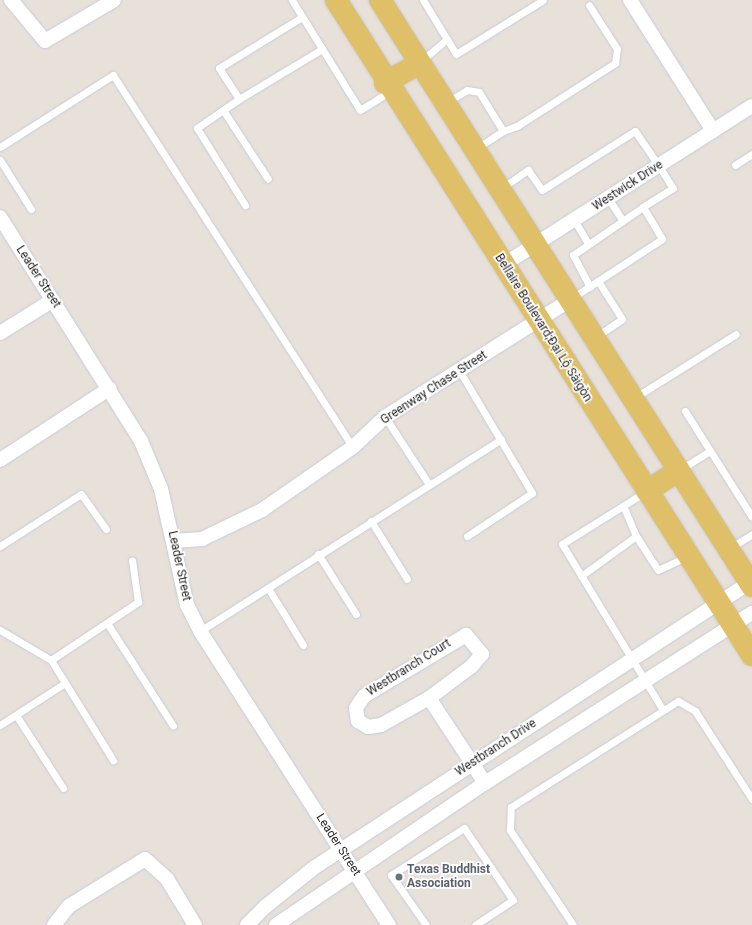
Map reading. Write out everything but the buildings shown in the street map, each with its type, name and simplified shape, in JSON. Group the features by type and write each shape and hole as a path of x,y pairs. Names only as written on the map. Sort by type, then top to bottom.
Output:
{"main road":[{"name":"Bellaire Boulevard;Đại Lộ Sàigòn","path":"336,0 388,87 752,655"},
{"path":"380,0 418,64 534,246 634,398 751,583"},
{"path":"388,87 418,64"},
{"path":"647,491 679,470"}],"street":[{"path":"11,0 45,41 86,19 114,0"},
{"path":"630,0 713,131"},
{"name":"Westwick Drive","path":"503,265 713,131 751,109"},
{"name":"Leader Street","path":"0,218 110,388 141,441 161,489 174,541 187,605 200,632 389,925"},
{"path":"0,333 53,300"},
{"name":"Greenway Chase Street","path":"174,541 202,539 262,510 353,447 385,417 538,322 570,300"},
{"path":"0,460 110,388"},
{"name":"Westbranch Drive","path":"247,925 266,906 342,851 472,763 634,661 751,583"},
{"name":"Westbranch Drive","path":"276,925 354,870 485,784 752,613"},
{"name":"Westbranch Court","path":"466,635 476,643 482,654 429,698 381,725 368,727 358,721 356,708 364,696 466,635"},
{"path":"429,698 485,784"},
{"path":"54,925 69,906 145,859 167,879 195,925"}],"lane":[{"path":"292,0 360,110 388,87"},
{"path":"423,0 456,54 535,2 543,0"},
{"path":"474,151 503,131 517,126 615,63 617,49 589,5"},
{"path":"239,100 219,68 302,17"},
{"path":"418,64 447,40"},
{"path":"245,205 198,132 200,125 322,49"},
{"path":"0,147 113,75 353,447"},
{"path":"444,104 474,89 503,131"},
{"path":"223,110 268,179"},
{"path":"499,190 528,170 542,190 635,131 673,188 588,243 572,258 590,286"},
{"path":"735,165 752,154"},
{"path":"0,160 31,209"},
{"path":"608,198 623,221"},
{"path":"570,300 662,239 643,207"},
{"path":"574,220 588,243"},
{"path":"594,338 622,319 598,281"},
{"path":"634,398 736,334"},
{"path":"459,370 532,493 468,536"},
{"path":"685,411 752,517"},
{"path":"385,417 428,483"},
{"path":"200,632 428,483 501,439"},
{"path":"679,470 710,451"},
{"path":"647,491 562,544 663,710"},
{"path":"0,546 81,494 106,529"},
{"path":"623,506 636,536 658,570 688,555"},
{"path":"371,521 407,579"},
{"path":"729,549 752,534"},
{"path":"581,576 636,536"},
{"path":"318,554 356,614"},
{"path":"51,660 138,602 132,560"},
{"path":"268,588 303,645"},
{"path":"107,623 174,726"},
{"path":"0,630 51,660 113,760"},
{"path":"0,725 65,684"},
{"path":"573,925 510,830 511,807 678,701 695,711 752,799"},
{"path":"16,715 63,788"},
{"path":"426,925 391,875 464,828 513,900 476,925"}],"place":[{"name":"Texas Buddhist Association","path":"399,877"}]}
